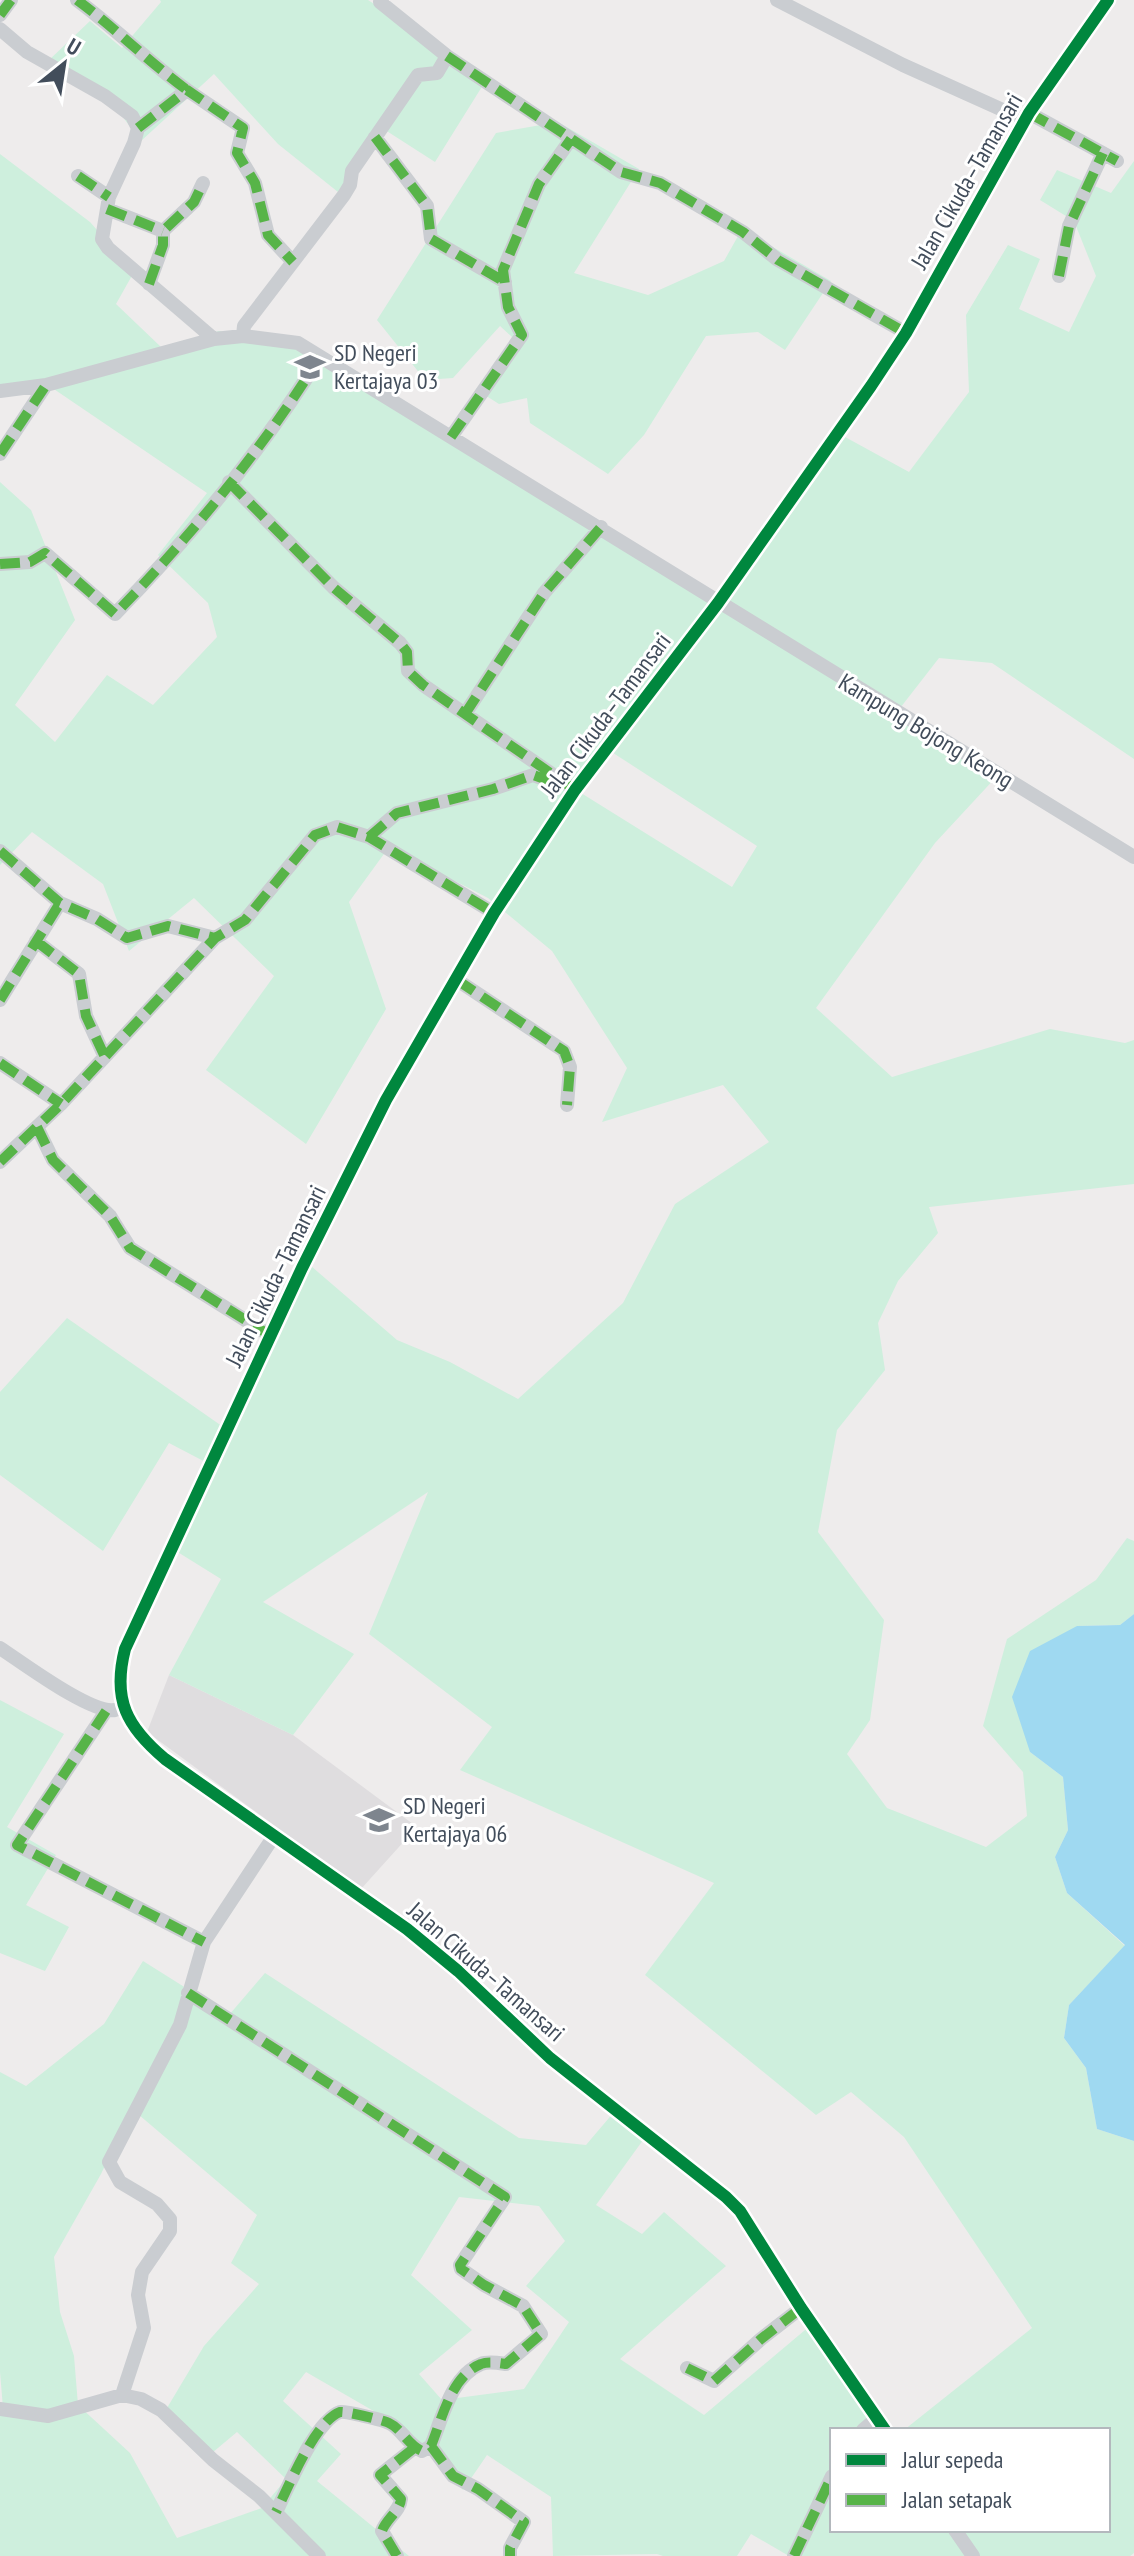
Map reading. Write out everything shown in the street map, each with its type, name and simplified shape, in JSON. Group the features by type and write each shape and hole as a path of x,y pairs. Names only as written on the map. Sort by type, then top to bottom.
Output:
{"street":[{"path":"0,15 11,0"},
{"path":"77,0 104,19 150,63 243,128 237,153 255,183 268,235 293,262"},
{"path":"382,0 380,2 447,56 621,172 660,183 743,232 778,260 906,333"},
{"path":"777,0 903,65 1027,117 1117,161"},
{"name":"Jalan Cikuda–Tamansari","path":"881,2424 801,2308 740,2211 726,2197 550,2058 458,1971 407,1929 156,1752 134,1729 123,1708 119,1686 125,1649 271,1336 386,1100 494,913 575,790 718,603 871,386 906,333 1027,117 1108,0"},
{"path":"0,29 27,52 105,96 132,116 138,128"},
{"path":"243,336 244,326 344,195 350,185 352,171 418,75 437,73 447,56"},
{"path":"187,90 138,128 108,203 102,239 108,248 214,339"},
{"path":"375,137 427,206 431,239 505,282"},
{"path":"451,437 522,335 508,307 503,270 539,184 571,139"},
{"path":"1059,276 1069,226 1103,153"},
{"path":"78,176 108,203 163,231"},
{"path":"149,284 163,245 163,231 194,202 203,183"},
{"name":"Kampung Bojong Keong","path":"0,391 46,385 214,339 243,336 298,343 1134,857"},
{"path":"0,564 30,562 45,553 115,614 168,560 288,409 320,357"},
{"path":"0,454 46,385"},
{"path":"229,482 334,588 400,643 407,652 408,671 423,685 575,790"},
{"path":"465,714 544,593 601,527"},
{"path":"369,837 397,813 493,789 533,775 575,790"},
{"path":"0,1162 61,1104 215,938 245,920 315,835 337,827 369,837 494,913"},
{"path":"0,851 60,903 97,919 127,938 168,926 215,938"},
{"path":"0,1000 60,903"},
{"path":"36,941 79,974 86,1016 104,1055"},
{"path":"457,980 564,1051 570,1067 567,1105"},
{"path":"0,1063 61,1104"},
{"path":"37,1127 53,1160 110,1216 130,1248 271,1336"},
{"path":"0,1648 57,1685 106,1711 123,1708"},
{"path":"106,1711 17,1845 204,1942"},
{"path":"122,2395 144,2328 138,2295 142,2272 170,2231 170,2219 157,2204 120,2182 109,2162 180,2025 204,1942 274,1836"},
{"path":"188,1993 505,2197 460,2265 461,2269 523,2306 541,2334 506,2364 483,2362 470,2371 453,2391 431,2446 422,2451 414,2448 390,2423 339,2412 319,2430 276,2512"},
{"path":"687,2368 714,2381 801,2308"},
{"path":"0,2409 48,2416 122,2395 141,2399 161,2410 213,2460 276,2512 319,2556"},
{"path":"431,2446 453,2476 478,2489 524,2522 510,2548 510,2556"},
{"path":"397,2556 382,2531 401,2499 380,2475 414,2448"},
{"path":"794,2556 830,2480"},
{"path":"956,2532 973,2556"}],"shaded area":[{"path":"169,1675 293,1735 417,1827 361,1889 147,1732"}],"green space":[{"path":"160,0 368,0 488,77 435,162 382,128 338,192 278,144 214,74 141,141 103,91 47,62 90,21 122,48"},
{"path":"558,122 639,169 574,273 648,295 724,261 742,229 831,281 785,350 758,332 706,336 644,435 608,474 530,423 527,398 499,404 480,392 512,337 500,326 453,378 425,380 377,320 496,133"},
{"path":"0,154 90,222 134,272 116,304 161,347 219,331 299,341 716,601 836,432 909,472 969,392 966,315 1008,245 1040,259 1019,309 1069,332 1096,276 1074,221 1040,200 1057,170 1111,193 1134,161 1134,759 992,663 939,658 897,712 998,775 935,843 816,1008 892,1077 1050,1029 1125,1043 1134,1040 1134,1184 929,1207 938,1233 898,1281 878,1323 885,1370 837,1430 818,1532 884,1620 870,1720 847,1754 887,1808 986,1847 1027,1816 1023,1772 983,1726 1007,1639 1096,1580 1127,1538 1134,1541 1134,1614 1120,1625 1077,1626 1030,1752 1063,1777 1068,1830 1055,1857 1067,1893 1125,1946 1069,2005 1064,2038 1086,2068 1097,2129 1134,2141 1134,2553 1130,2556 789,2556 751,2534 737,2556 553,2556 551,2497 487,2455 463,2490 410,2432 306,2372 283,2401 341,2454 317,2481 409,2556 0,2556 0,2409 3,2408 0,2372 0,2072 26,2086 104,2024 143,1961 229,2015 265,1973 519,2138 586,2145 614,2112 646,2136 596,2205 642,2234 664,2212 726,2266 620,2359 704,2415 811,2325 888,2428 830,2428 830,2532 1110,2532 1110,2428 907,2428 1032,2328 904,2137 851,2092 816,2115 645,1975 714,1883 460,1770 492,1727 369,1634 428,1492 263,1602 354,1654 293,1735 169,1675 221,1579 176,1551 213,1466 169,1443 103,1551 0,1475 0,1392 67,1318 229,1431 304,1260 397,1340 450,1362 518,1399 623,1303 675,1204 769,1142 723,1085 602,1122 627,1068 552,951 488,898 389,847 349,902 386,1009 306,1144 206,1070 274,976 194,898 129,951 103,884 32,832 0,865 0,482 31,510 75,620 15,705 55,742 107,675 153,705 217,637 208,603 158,555 207,493 42,381 0,387","holes":["607,749 757,846 732,887 573,788","132,2109 257,2215 231,2263 259,2284 204,2346 164,2413 212,2453 237,2432 286,2479 262,2508 177,2538 130,2453 78,2405 74,2356 60,2312 54,2257 101,2174","459,2197 539,2206 565,2241 526,2286 569,2322 524,2389 442,2400 419,2374 472,2330 411,2275"]},
{"path":"0,1700 64,1734 7,1827 56,1855 26,1905 69,1927 45,1971 0,1953"}],"water":[{"path":"1134,1614 1134,2141 1097,2129 1086,2068 1064,2038 1069,2005 1125,1945 1067,1893 1055,1857 1068,1830 1063,1777 1030,1752 1012,1697 1030,1651 1077,1626 1120,1625"}],"marked path":[{"path":"0,15 11,0"},
{"path":"77,0 187,90"},
{"path":"447,56 621,172 660,183 743,232 778,260 906,333"},
{"path":"138,128 187,90 243,128 237,153 255,183 268,235 293,262"},
{"path":"1029,113 1117,161"},
{"path":"375,137 427,206 431,239 505,282"},
{"path":"451,437 522,335 508,307 503,270 539,184 571,139"},
{"path":"1059,276 1069,226 1103,153"},
{"path":"78,176 109,197"},
{"path":"149,284 163,245 163,231 194,202 203,183"},
{"path":"107,209 163,231"},
{"path":"0,564 30,562 45,553 115,614 224,491 298,392 320,357"},
{"path":"0,454 46,385"},
{"path":"229,482 334,588 400,643 407,652 408,671 423,685 575,790"},
{"path":"465,714 544,593 601,527"},
{"path":"369,837 397,813 493,789 533,775 553,782"},
{"path":"0,1162 61,1104 215,938 245,920 315,835 337,827 369,837 494,913"},
{"path":"0,851 60,903 97,919 127,938 168,926 215,938"},
{"path":"0,1000 60,903"},
{"path":"36,941 79,974 86,1016 104,1055"},
{"path":"457,980 564,1051 570,1067 567,1105"},
{"path":"0,1063 61,1104"},
{"path":"37,1127 53,1160 110,1216 130,1248 271,1336"},
{"path":"106,1711 17,1845 204,1942"},
{"path":"188,1993 505,2197 460,2265 461,2269 523,2306 541,2334 506,2364 484,2363 462,2378 449,2399 431,2446 422,2451 394,2426 385,2422 343,2412 331,2418 303,2456 276,2512"},
{"path":"687,2368 714,2381 801,2308"},
{"path":"431,2446 453,2476 478,2489 524,2522 510,2548 510,2556"},
{"path":"397,2556 382,2531 401,2499 380,2475 414,2448"},
{"path":"794,2556 830,2480"}],"cycle path":[{"path":"884,2428 801,2308 740,2211 726,2197 550,2058 458,1971 407,1929 165,1759 132,1724 122,1698 121,1667 125,1649 302,1268 386,1100 494,913 575,790 718,603 871,386 906,333 1029,113 1108,0"}],"place":[{"name":"SD Negeri Kertajaya 03","path":"310,367"},
{"name":"SD Negeri Kertajaya 06","path":"379,1820"}]}
